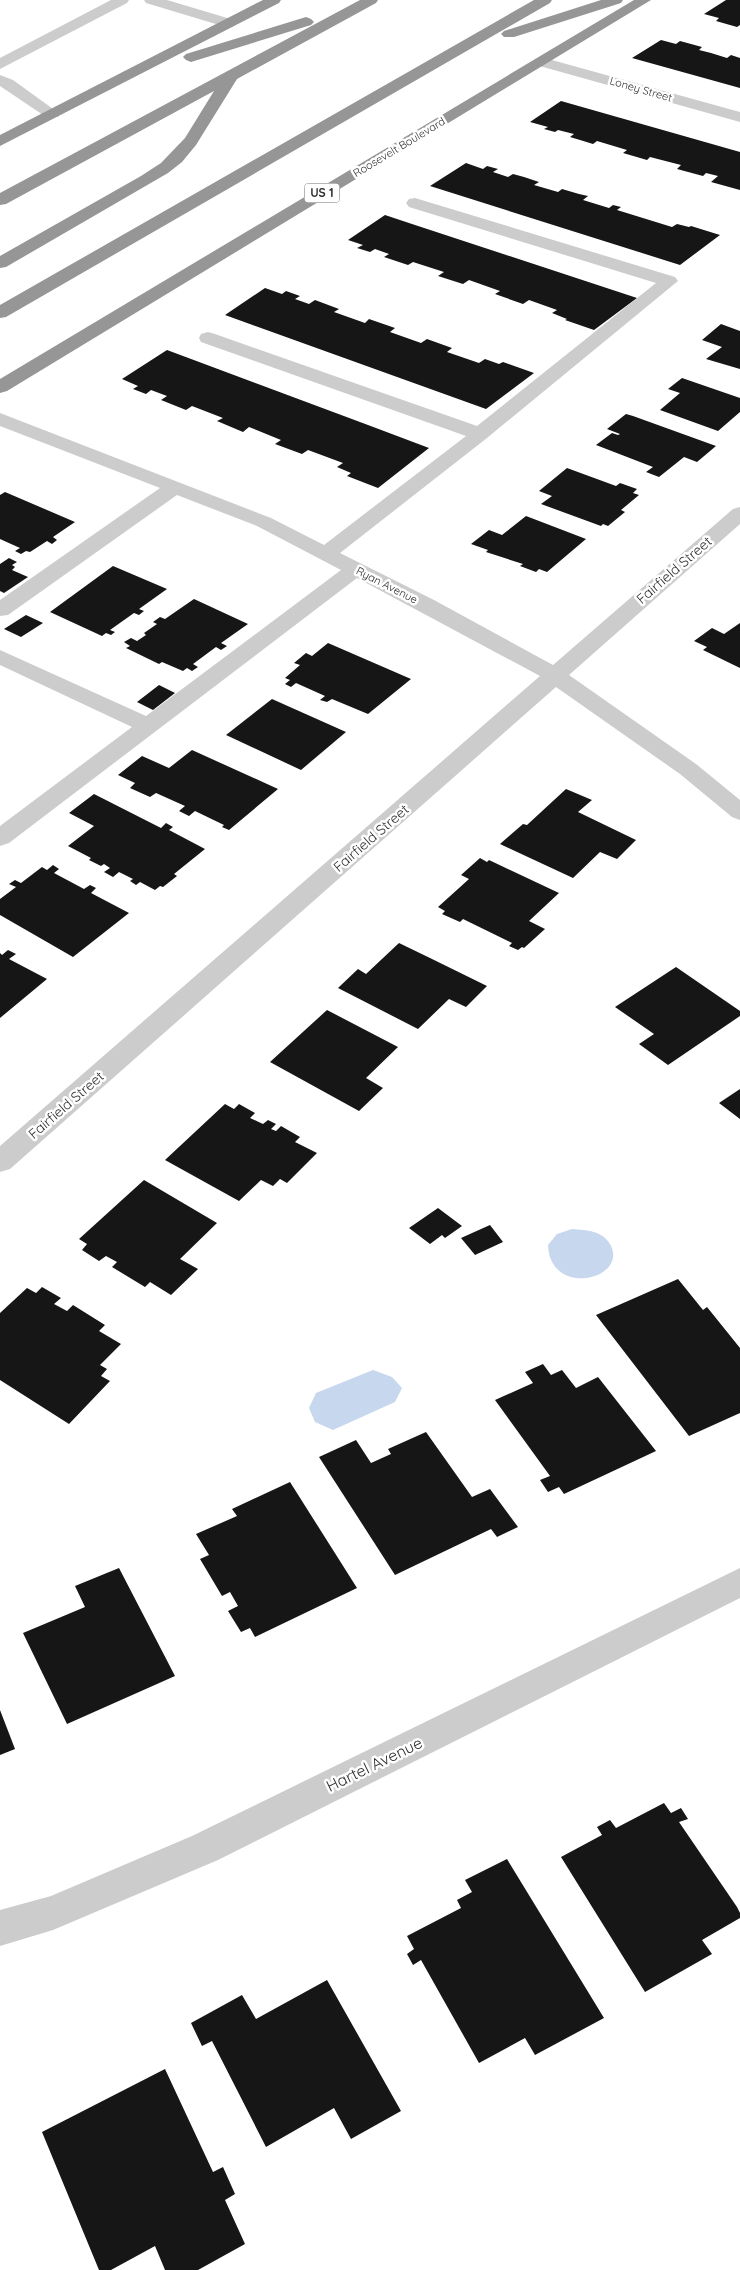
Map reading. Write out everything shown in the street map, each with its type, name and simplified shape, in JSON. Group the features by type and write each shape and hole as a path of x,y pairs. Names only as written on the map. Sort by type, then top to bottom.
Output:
{"highway":[{"path":"0,141 274,0"},
{"path":"0,313 545,0"},
{"path":"457,50 616,0"},
{"name":"Roosevelt Boulevard","path":"0,387 644,0"},
{"path":"126,76 365,3"},
{"path":"0,200 365,3"},
{"path":"0,262 147,180 166,167 183,152 194,138 231,76"}],"street":[{"path":"0,64 122,0"},
{"path":"151,0 229,23"},
{"name":"Loney Street","path":"541,62 740,117"},
{"path":"4,81 52,114"},
{"path":"325,554 480,434 669,281 415,203"},
{"path":"208,338 480,434"},
{"name":"Ryan Avenue","path":"0,419 264,522 355,569 554,675 688,769 740,812"},
{"path":"0,610 175,487"},
{"name":"Fairfield Street","path":"0,1162 740,513"},
{"path":"0,838 355,569"},
{"path":"0,657 148,726"},
{"name":"Hartel Avenue","path":"0,1928 53,1912 205,1848 740,1582"}],"water":[{"path":"572,1229 589,1231 603,1236 607,1240 613,1256 609,1267 600,1274 587,1278 574,1278 561,1273 552,1262 548,1245 557,1234"},
{"path":"373,1370 392,1377 402,1388 395,1402 333,1430 315,1422 309,1408 316,1393"}],"building":[{"path":"726,0 740,0 740,25 737,27 716,21 719,18 704,14"},
{"path":"661,40 676,44 680,41 702,47 699,50 727,58 731,55 740,58 740,88 632,58"},
{"path":"561,101 740,152 740,190 711,182 718,176 706,173 703,176 677,169 681,165 650,157 647,160 623,153 627,150 597,141 593,144 570,137 574,134 544,129 548,127 530,122"},
{"path":"466,163 483,169 487,166 498,169 493,172 508,177 513,174 524,177 539,182 534,185 558,192 562,189 588,196 583,200 609,208 613,205 621,207 617,210 672,227 677,224 691,226 720,235 680,265 430,186"},
{"path":"385,215 637,298 594,330 565,320 567,319 552,313 557,310 529,300 523,304 495,294 500,291 469,280 463,284 438,276 444,272 413,262 408,265 384,257 389,254 375,249 370,252 357,248 363,245 348,240"},
{"path":"265,288 282,294 286,291 300,296 295,299 309,304 315,300 339,309 334,312 365,323 369,319 395,328 390,332 421,343 427,339 452,348 447,352 479,363 485,359 499,364 503,362 534,373 486,409 225,315"},
{"path":"721,324 740,331 740,369 706,359 722,347 702,340"},
{"path":"167,350 429,448 378,488 347,476 351,473 337,467 343,463 308,450 302,454 275,444 281,440 249,427 243,432 217,421 223,418 192,406 186,410 161,400 167,396 151,390 146,394 133,389 138,386 122,379"},
{"path":"682,378 740,398 740,412 718,431 660,410 680,393 668,389"},
{"path":"626,414 716,446 697,462 684,457 659,477 646,472 653,467 596,445 612,433 620,434 607,429"},
{"path":"567,468 616,486 620,483 637,489 633,493 639,495 621,510 625,512 608,526 603,524 601,526 541,504 552,496 539,491"},
{"path":"5,492 75,522 53,537 57,540 52,544 47,541 30,552 26,551 21,554 15,551 20,548 0,539 0,495"},
{"path":"526,516 586,539 547,572 539,569 536,572 520,566 523,564 486,552 488,550 471,544 489,530 502,535"},
{"path":"9,558 17,562 12,565 15,567 12,570 28,577 4,593 0,591 0,564"},
{"path":"113,566 167,589 139,609 144,611 139,615 134,613 110,630 115,632 111,635 106,633 102,636 50,612"},
{"path":"194,599 248,624 221,643 227,646 221,650 216,647 193,664 198,667 192,671 187,668 183,671 162,662 159,664 126,648 130,646 124,642 131,638 137,641 146,635 144,633 157,624 153,622 160,617 165,619"},
{"path":"26,615 43,623 21,637 4,629"},
{"path":"740,623 740,668 703,650 707,647 694,641 712,628 724,634"},
{"path":"328,643 411,679 368,714 332,699 327,702 320,700 325,696 296,683 291,687 285,684 290,680 285,678 300,665 294,663 306,653 312,656"},
{"path":"159,685 175,693 153,710 137,702"},
{"path":"272,699 346,732 301,770 226,735"},
{"path":"192,750 278,789 229,830 222,827 224,825 195,811 189,816 179,811 185,806 156,793 150,797 130,788 135,783 118,775 142,756 169,768"},
{"path":"566,789 592,800 578,812 636,840 617,859 600,852 573,878 500,844 523,824 527,825"},
{"path":"94,794 161,828 166,823 173,827 169,830 205,849 174,874 177,876 163,887 160,886 155,890 140,882 136,885 130,881 133,879 119,872 113,877 104,872 110,868 104,864 101,866 89,860 91,858 68,846 94,826 69,813"},
{"path":"480,858 487,862 489,860 559,893 529,921 545,929 524,948 522,947 518,950 509,946 512,943 463,919 460,922 442,914 445,911 438,907 469,879 461,875"},
{"path":"53,865 59,869 54,873 84,889 90,885 96,888 91,893 129,913 73,957 0,915 0,899 16,887 9,884 15,880 21,883 42,867 47,870"},
{"path":"399,943 487,986 466,1007 449,999 418,1029 338,988 358,969 366,974"},
{"path":"8,950 16,954 9,959 47,979 0,1018 0,953 2,955"},
{"path":"676,967 740,1011 740,1016 668,1065 639,1044 654,1034 615,1007"},
{"path":"327,1010 398,1047 366,1078 383,1088 359,1111 270,1062"},
{"path":"740,1089 740,1119 719,1103"},
{"path":"225,1104 234,1109 239,1104 255,1113 250,1118 263,1124 268,1120 276,1124 271,1129 276,1131 281,1126 300,1137 295,1142 317,1153 287,1183 280,1179 273,1186 261,1180 239,1201 165,1160"},
{"path":"144,1180 217,1223 180,1259 198,1269 171,1295 150,1282 145,1287 112,1267 117,1262 106,1256 99,1261 82,1250 87,1244 79,1239"},
{"path":"438,1208 462,1226 445,1238 442,1235 430,1244 409,1228"},
{"path":"490,1225 503,1242 475,1255 461,1238"},
{"path":"678,1279 703,1310 707,1307 740,1348 740,1413 689,1436 596,1315"},
{"path":"42,1287 61,1298 54,1304 67,1311 73,1305 105,1325 99,1331 121,1344 100,1365 107,1369 101,1376 110,1381 69,1424 0,1380 0,1313 27,1288 36,1293"},
{"path":"543,1364 551,1375 562,1370 576,1388 598,1377 656,1451 564,1494 559,1487 548,1492 540,1480 550,1476 495,1400 533,1383 525,1372"},
{"path":"426,1432 472,1497 490,1489 518,1527 497,1537 491,1529 395,1575 319,1457 356,1440 371,1463 391,1454 388,1449"},
{"path":"290,1482 357,1588 255,1637 250,1628 241,1632 228,1611 238,1606 230,1592 222,1596 200,1559 209,1555 196,1534 237,1516 232,1509"},
{"path":"119,1568 175,1676 67,1724 23,1633 85,1607 75,1586"},
{"path":"0,1710 15,1749 0,1755"},
{"path":"664,1803 671,1813 681,1808 688,1819 679,1822 737,1907 740,1918 702,1940 712,1954 645,1992 561,1857 602,1835 597,1827 610,1820 616,1828"},
{"path":"507,1859 604,2018 535,2055 525,2038 479,2063 421,1960 413,1965 407,1954 414,1949 407,1936 461,1908 457,1900 472,1892 465,1880"},
{"path":"327,1980 401,2111 351,2139 334,2108 266,2147 212,2041 202,2046 191,2023 242,1995 256,2019"},
{"path":"165,2069 213,2172 223,2167 235,2194 225,2200 245,2244 198,2270 165,2270 155,2246 111,2270 99,2270 42,2132"}]}
